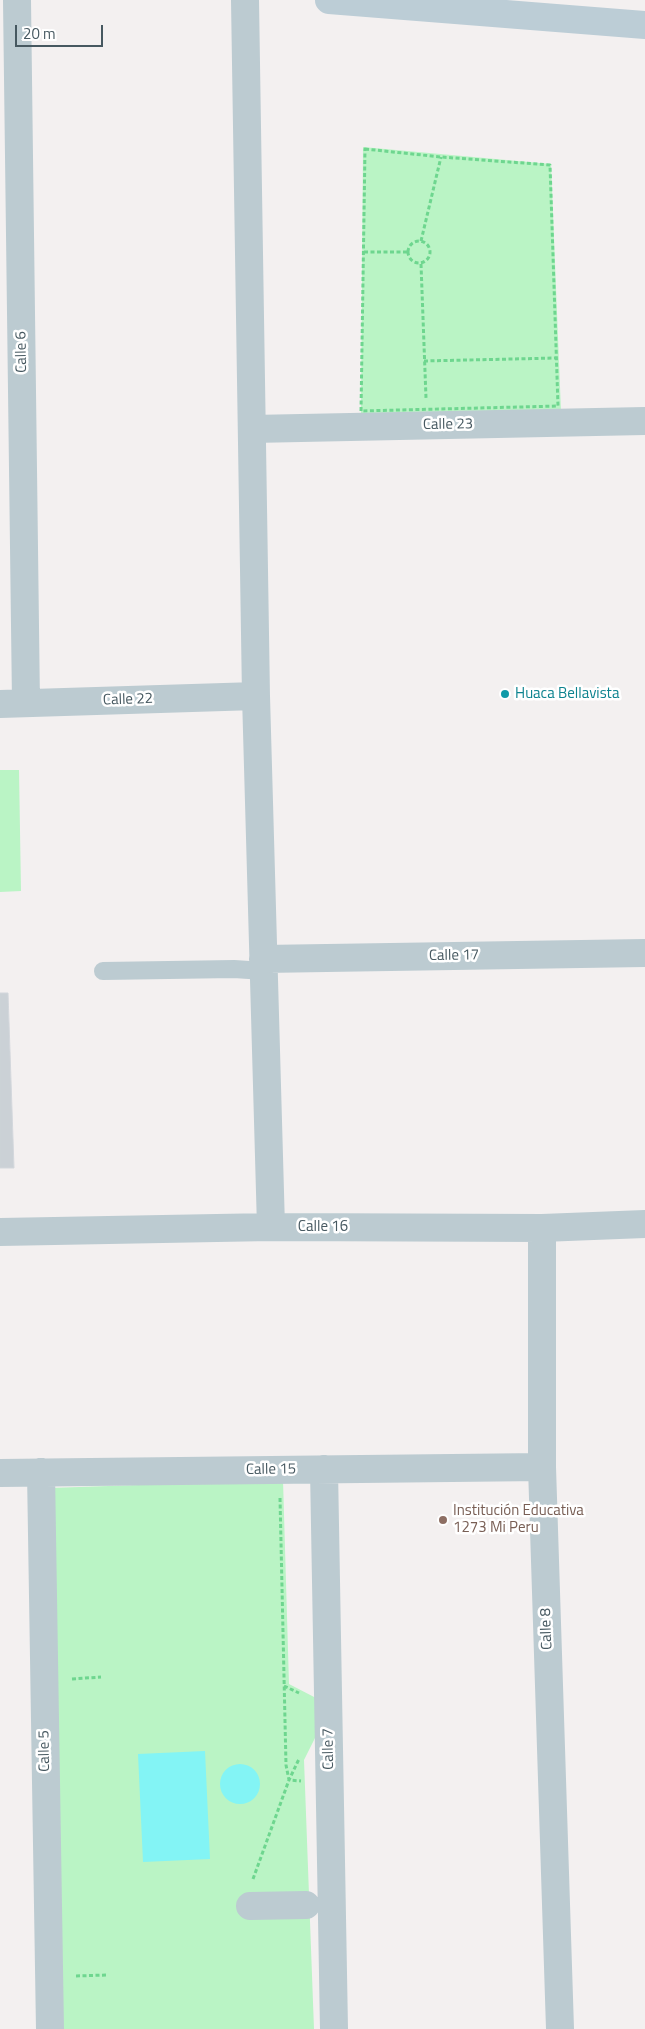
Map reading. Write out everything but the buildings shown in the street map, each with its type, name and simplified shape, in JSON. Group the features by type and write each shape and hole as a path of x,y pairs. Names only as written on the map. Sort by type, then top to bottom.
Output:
{"street":[{"name":"Calle 6","path":"13,703 17,0"},
{"path":"245,0 256,696 270,1227"},
{"path":"328,0 645,25"},
{"name":"Calle 23","path":"252,429 426,417 645,421"},
{"name":"Calle 22","path":"13,703 256,696"},
{"name":"Calle 17","path":"264,965 645,953"},
{"name":"Calle 16","path":"0,1232 270,1227 542,1228 645,1224"},
{"name":"Calle 8","path":"542,1228 542,1466 560,2029"},
{"name":"Calle 15","path":"0,1473 542,1466"},
{"name":"Calle 7","path":"324,1469 334,2029"},
{"name":"Calle 5","path":"41,1472 50,2029"},
{"path":"250,1906 306,1905"}],"lane":[{"path":"104,971 234,970 264,965"}],"path":[{"path":"365,149 441,157 550,165 558,406 426,417 361,411 365,149"},
{"path":"421,241 441,157"},
{"path":"421,241 428,245 431,253 428,260 421,264 415,263 410,259 408,252 409,246 421,241"},
{"path":"364,252 408,252"},
{"path":"421,264 426,417"},
{"path":"424,361 556,358"},
{"path":"280,1495 286,1765 289,1780"},
{"path":"68,1679 100,1677"},
{"path":"284,1686 306,1697"},
{"path":"250,1906 252,1881 289,1780 301,1756"},
{"path":"289,1780 301,1780"},
{"path":"74,1976 106,1975"}],"green space":[{"path":"363,147 551,164 561,411 361,415"},
{"path":"0,770 19,770 21,891 0,892"},
{"path":"283,1480 289,1684 316,1698 318,1732 304,1760 314,2029 62,2029 50,1488"}],"water":[{"path":"205,1751 210,1859 143,1862 138,1754"},
{"path":"244,1764 251,1767 257,1773 260,1784 259,1792 251,1801 244,1804 236,1804 229,1801 221,1792 220,1780 223,1773 232,1765"}],"place":[{"name":"Huaca Bellavista","path":"505,694"},
{"name":"Institución Educativa 1273 Mi Peru","path":"443,1520"}]}
